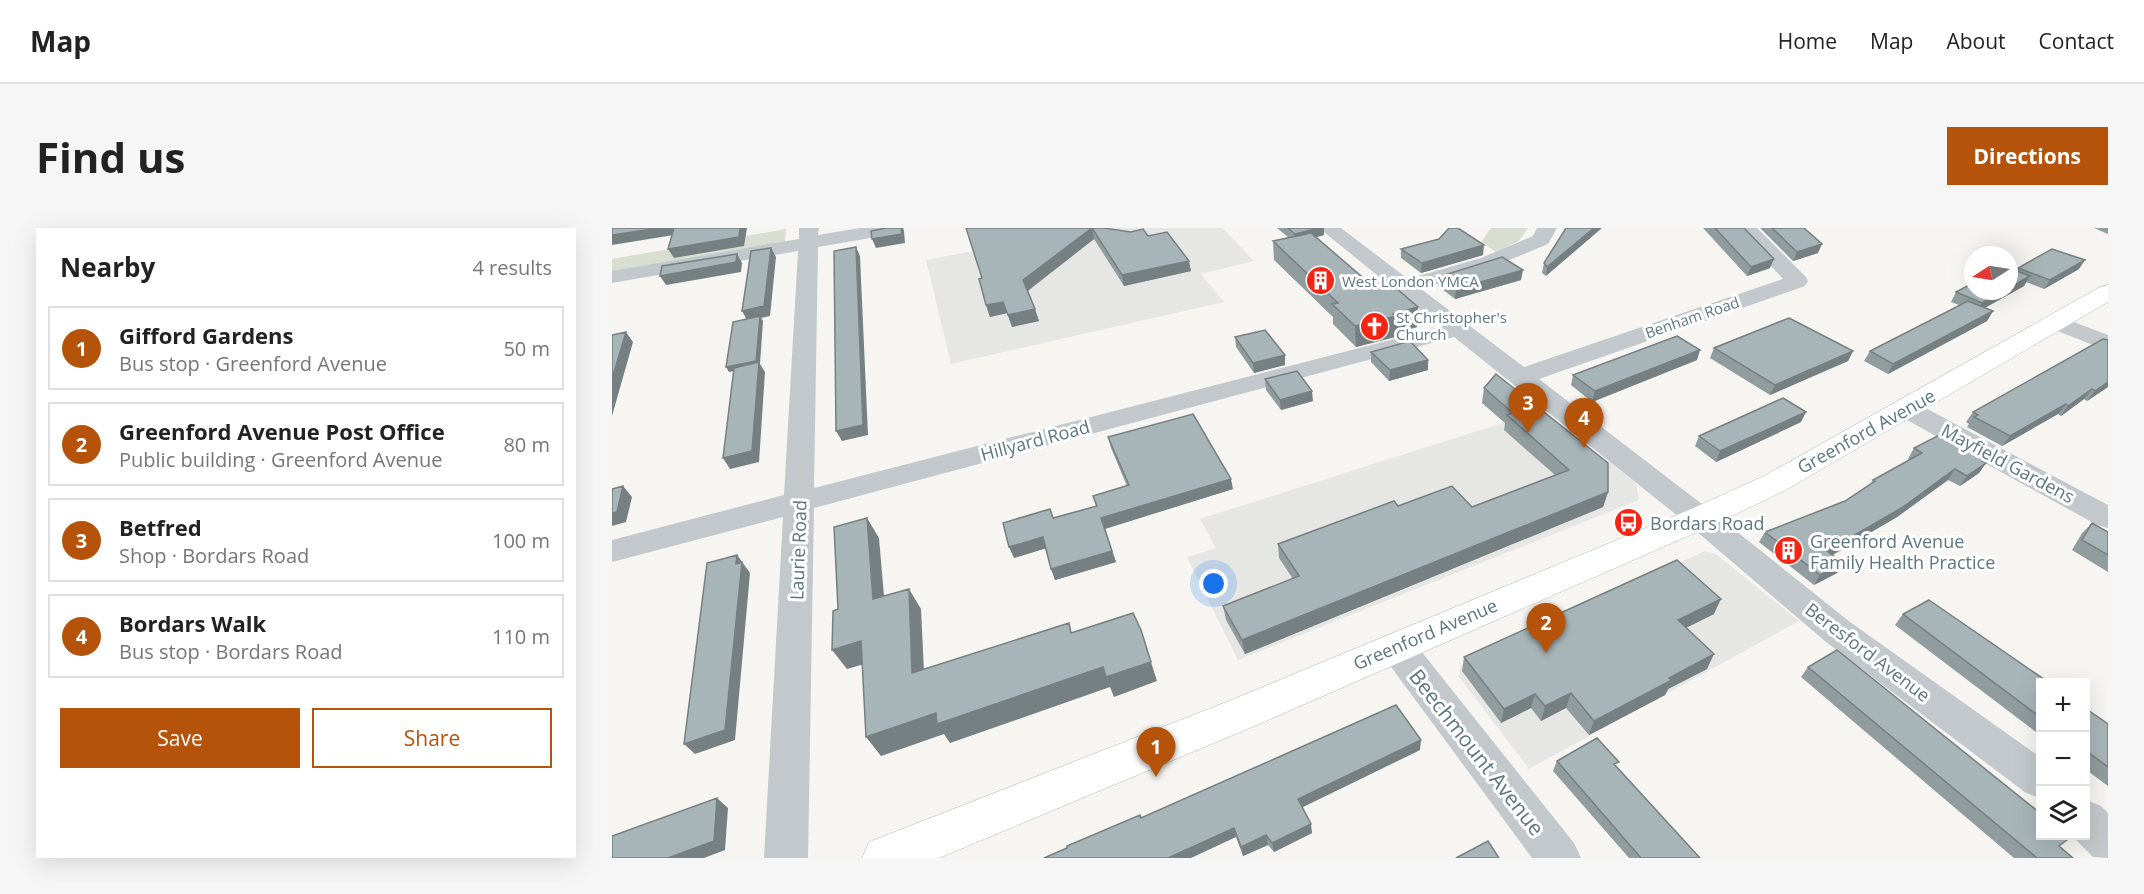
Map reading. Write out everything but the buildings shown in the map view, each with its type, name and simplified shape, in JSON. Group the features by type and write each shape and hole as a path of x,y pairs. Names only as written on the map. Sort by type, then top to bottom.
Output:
{"street":[{"path":"612,277 810,235 894,228"},
{"path":"1329,228 1700,518"},
{"path":"1404,287 1488,262 1541,240 1546,228"},
{"name":"Benham Road","path":"1520,377 1797,281 1746,228"},
{"name":"Laurie Road","path":"786,858 810,235"},
{"name":"Greenford Avenue","path":"912,853 1700,518 1776,483 2058,323 2108,292"},
{"path":"2058,323 2108,344"},
{"name":"Hillyard Road","path":"612,551 1459,329"},
{"name":"Mayfield Gardens","path":"1907,409 2108,518"},
{"name":"Beresford Avenue","path":"1700,518 1838,632 2036,777"},
{"name":"Beechmount Avenue","path":"1396,646 1559,858"},
{"path":"2090,825 2108,842"}],"shaded area":[{"path":"1093,228 1222,228 1254,261 1201,274 1224,302 951,364 926,260"},
{"path":"1491,228 1528,228 1519,241 1496,252 1481,242"},
{"path":"786,229 785,242 612,273 612,259"},
{"path":"1537,412 1550,415 1636,483 1639,500 1238,660 1187,557 1216,548 1200,519"},
{"path":"1705,551 1716,554 1799,621 1529,769 1459,677 1461,665"}],"place":[{"name":"West London YMCA","path":"1321,281"},
{"name":"St Christopher's Church","path":"1375,326"},
{"name":"Betfred","path":"1528,433"},
{"name":"Bordars Walk","path":"1584,448"},
{"name":"Bordars Road","path":"1629,523"},
{"name":"Greenford Avenue Family Health Practice","path":"1789,551"},
{"name":"Greenford Avenue Post Office","path":"1546,653"},
{"name":"Gifford Gardens","path":"1156,777"}]}
